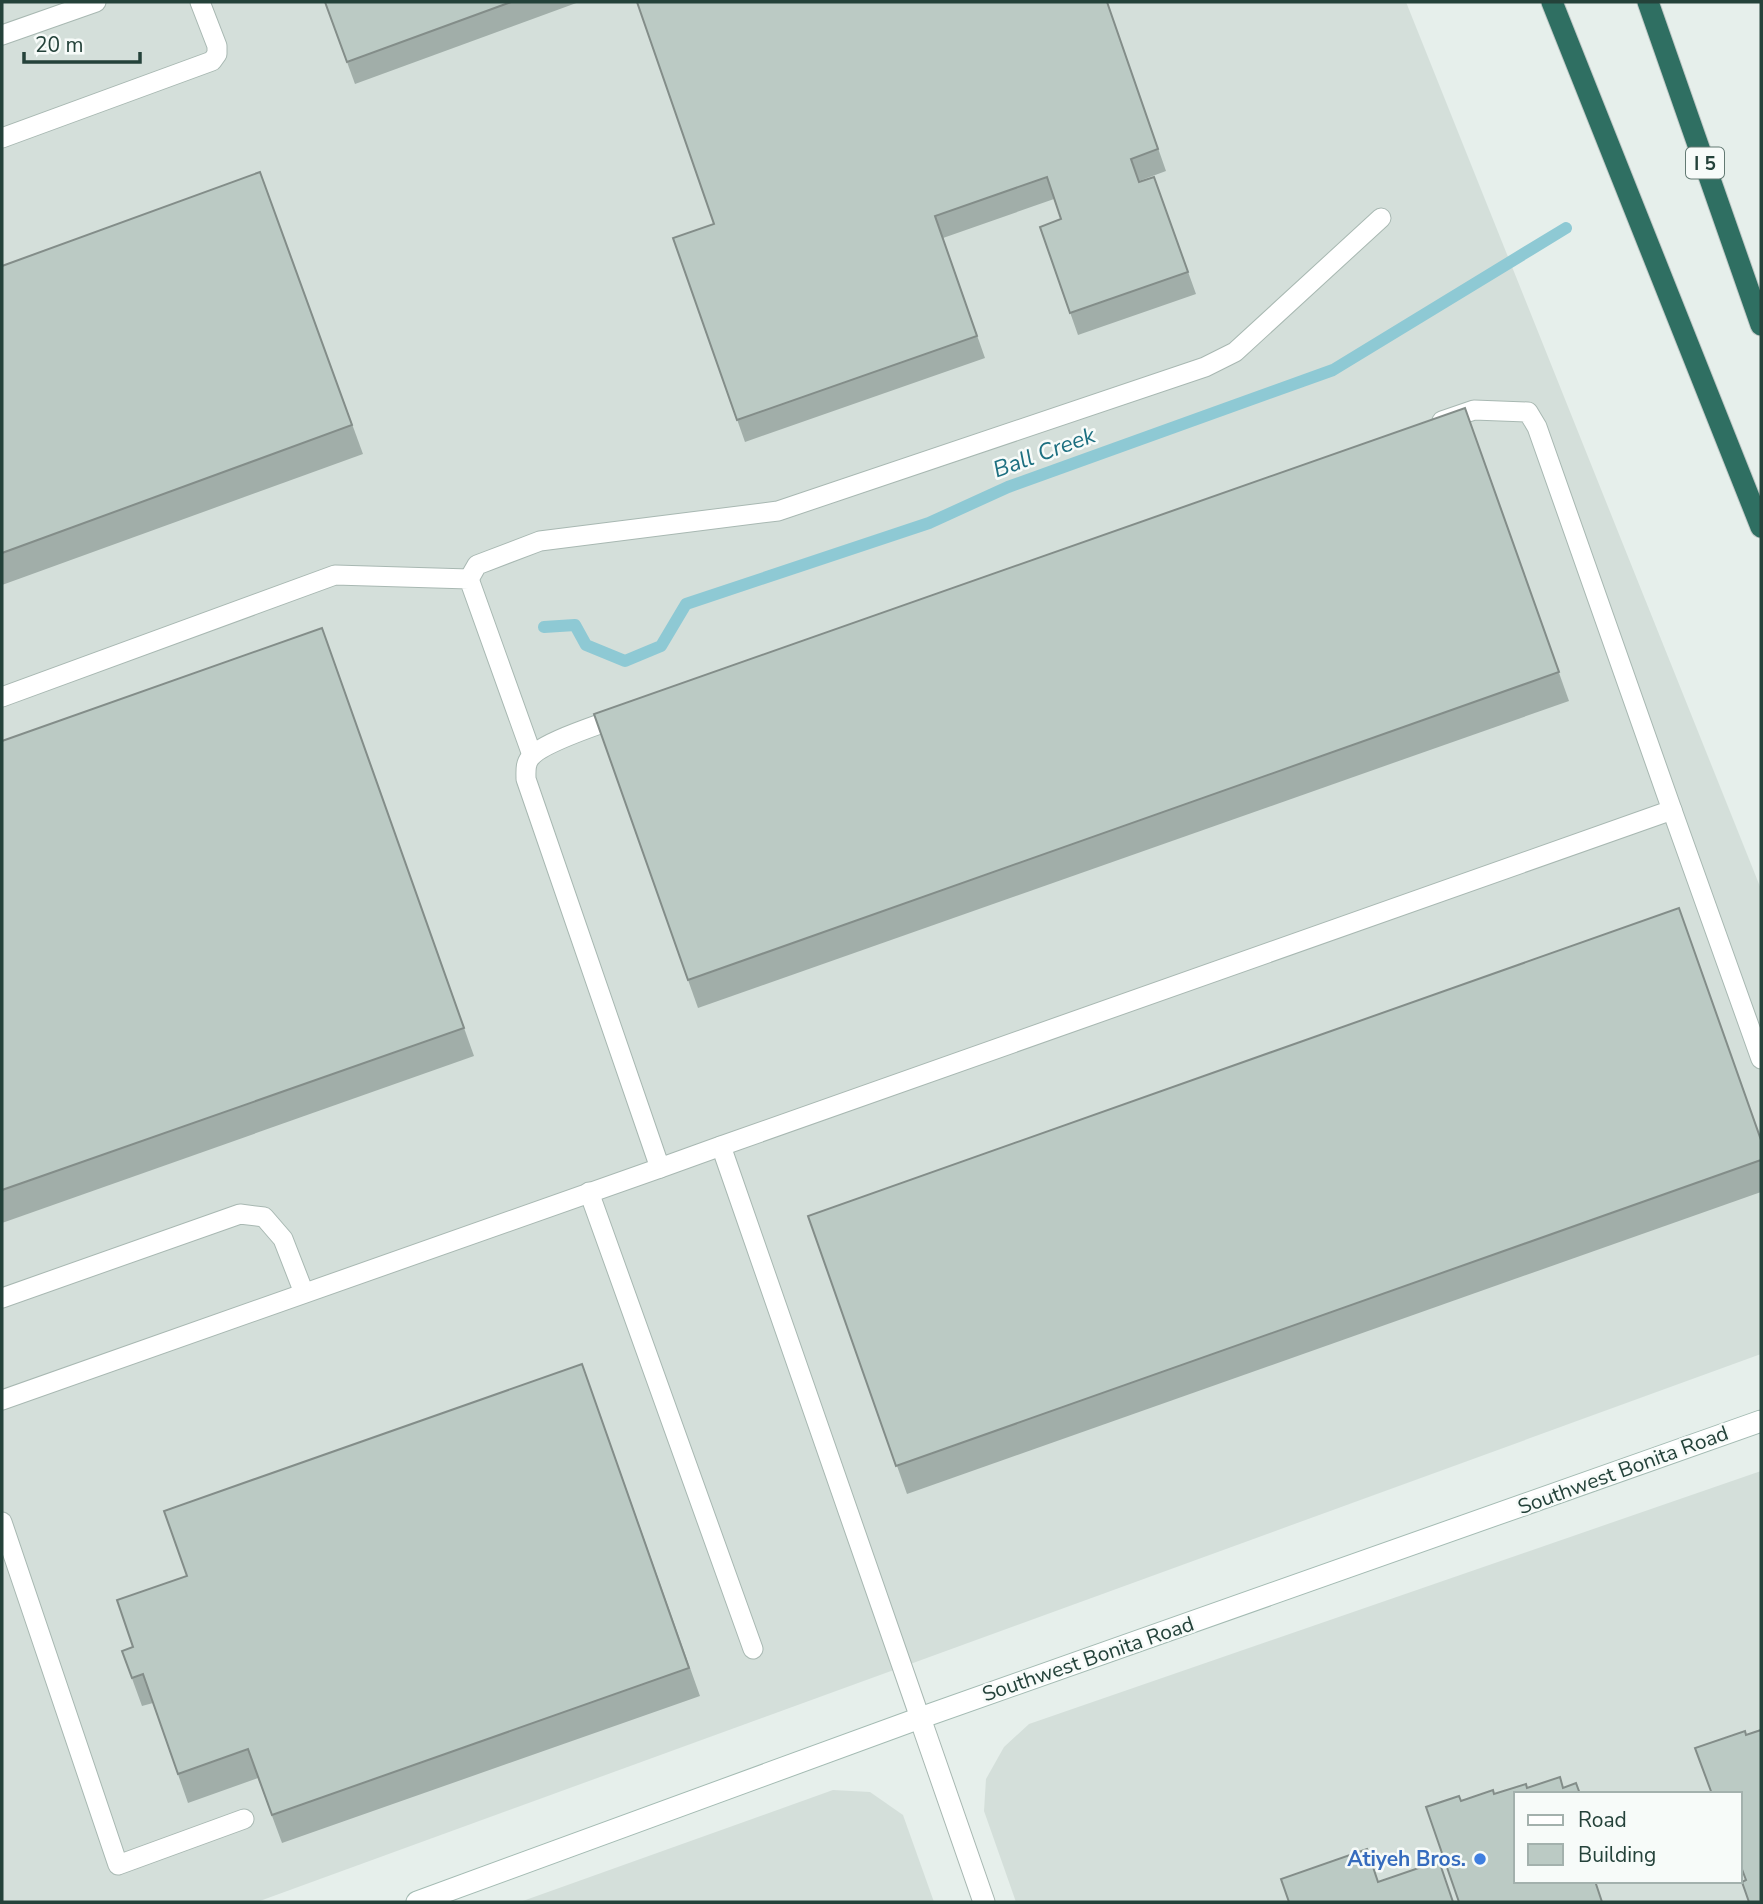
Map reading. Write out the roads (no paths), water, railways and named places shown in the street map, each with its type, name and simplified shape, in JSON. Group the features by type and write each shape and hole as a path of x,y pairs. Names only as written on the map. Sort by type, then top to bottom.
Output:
{"highway":[{"path":"1552,2 1761,527"},
{"name":"I 5","path":"1648,2 1761,325"}],"main road":[{"name":"Southwest Bonita Road","path":"417,1902 920,1718 1761,1421"},
{"path":"920,1718 984,1902"}],"lane":[{"path":"2,35 96,2"},
{"path":"2,138 212,61 217,54 217,46 200,2"},
{"path":"532,755 469,579 477,565 540,541 778,511 1205,367 1235,352 1381,218"},
{"path":"1425,428 1474,410 1528,412 1537,427 1761,1059"},
{"path":"2,697 335,575 469,579"},
{"path":"634,712 570,735 532,755 526,765 526,779 660,1168"},
{"path":"2,1400 1672,810"},
{"path":"721,1146 920,1718"},
{"path":"589,1192 753,1649"},
{"path":"2,1297 240,1214 264,1217 283,1240 304,1293"},
{"path":"2,1522 118,1865 244,1819"}],"waterway":[{"name":"Ball Creek","path":"544,627 575,625 586,645 625,661 661,646 686,604 929,523 1008,487 1333,370 1566,228"}],"place":[{"name":"Atiyeh Bros.","path":"1480,1859"}]}
